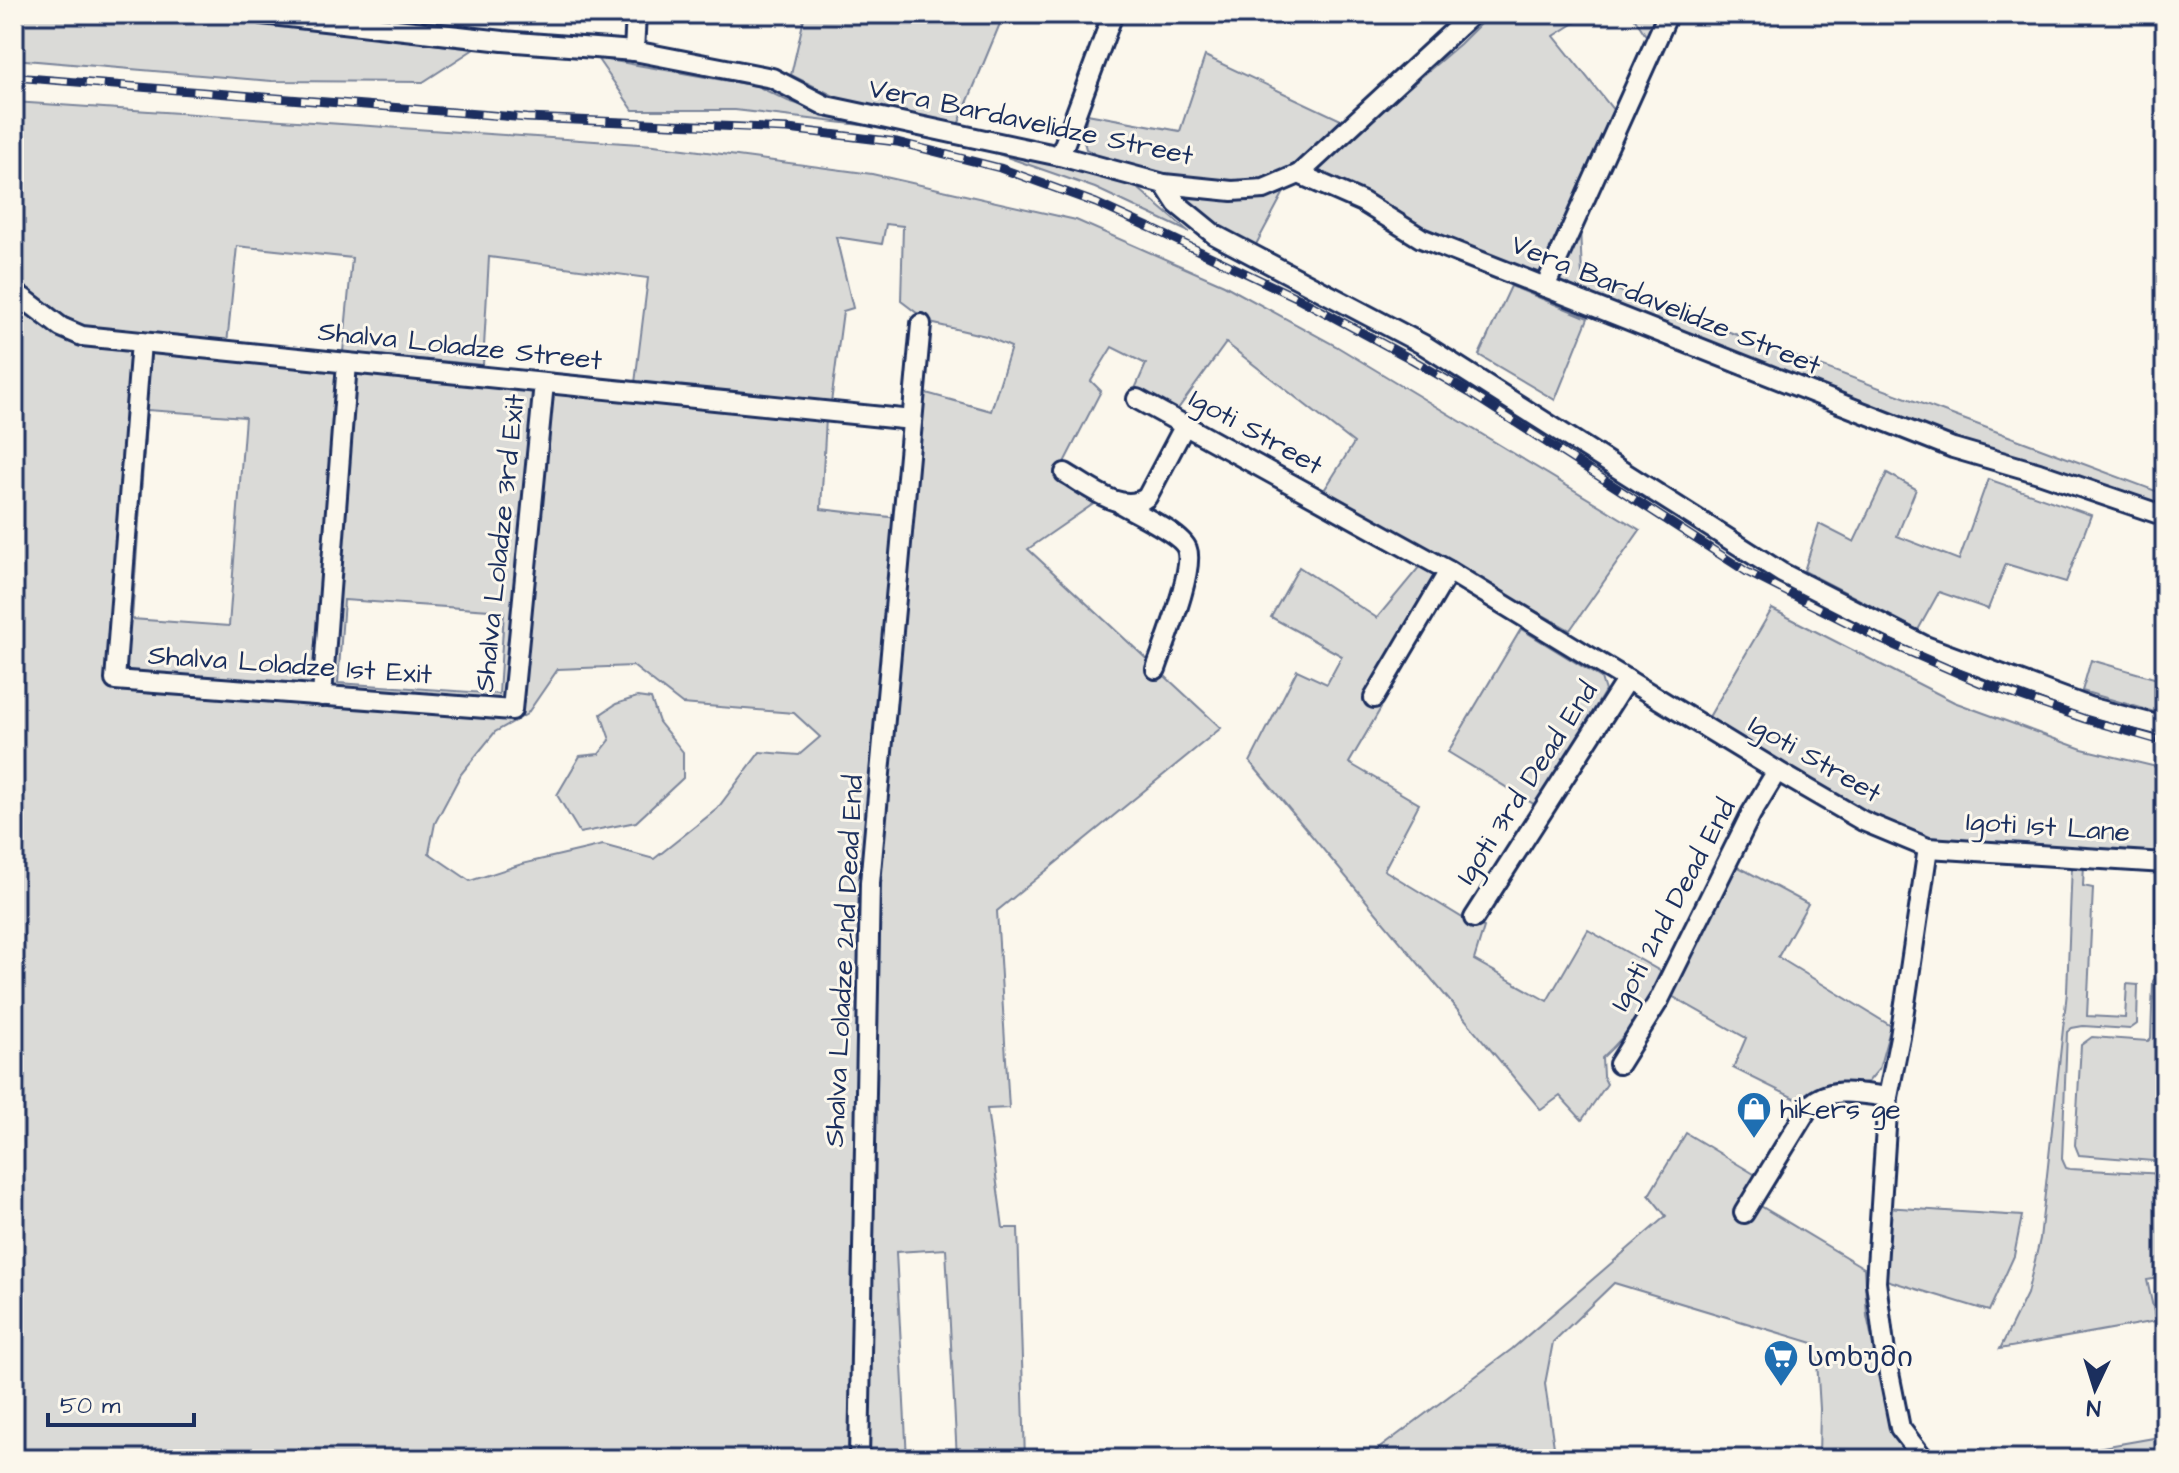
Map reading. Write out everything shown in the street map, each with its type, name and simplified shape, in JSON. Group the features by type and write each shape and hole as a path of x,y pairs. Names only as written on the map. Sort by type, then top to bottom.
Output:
{"street":[{"name":"Vera Bardavelidze Street","path":"262,14 503,41 634,51 772,78 826,106 1060,156 1164,184 1232,191 1264,189 1299,174 1363,202 1421,238 1953,448 2164,513"},
{"path":"634,51 636,14"},
{"path":"1060,156 1113,14"},
{"path":"1299,174 1472,14"},
{"path":"1545,287 1668,14"},
{"path":"1164,184 1177,204 1215,235 1424,345 1782,573 1925,646 2089,707 2165,727"},
{"name":"Shalva Loladze Street","path":"14,296 23,298 61,327 82,336 912,420"},
{"name":"Shalva Loladze 2nd Dead End","path":"859,1459 870,883 921,324"},
{"name":"Shalva Loladze 1st Exit","path":"141,342 115,680 512,710"},
{"path":"322,696 347,363"},
{"name":"Shalva Loladze 3rd Exit","path":"512,710 544,383"},
{"name":"Igoti Street","path":"1137,399 1449,571 1863,821 1928,848"},
{"path":"1121,504 1139,504 1147,497 1185,425"},
{"path":"1065,473 1178,538 1187,549 1189,570 1156,669"},
{"path":"1374,698 1449,571"},
{"name":"Igoti 3rd Dead End","path":"1474,918 1627,679"},
{"name":"Igoti 2nd Dead End","path":"1619,1064 1659,1000 1751,814 1777,771"},
{"path":"1924,1459 1900,1428 1885,1353 1876,1282 1888,1097 1928,848"},
{"name":"Igoti 1st Lane","path":"1928,848 2165,863"},
{"path":"1744,1213 1810,1105 1821,1095 1844,1092 1888,1097"}],"shaded area":[{"path":"14,14 184,14 474,49 423,82 272,81 14,59"},
{"path":"805,14 1004,14 958,125 842,100 791,75"},
{"path":"1490,14 1589,14 1554,36 1618,116 1540,273 1422,231 1386,205 1322,178 1317,172 1319,164 1460,44"},
{"path":"1632,14 1662,14 1650,42"},
{"path":"1205,56 1341,120 1308,154 1289,168 1254,181 1192,178 1148,171 1111,162 1086,149 1083,138 1087,114 1180,131"},
{"path":"597,58 757,86 788,101 822,112 903,130 735,110 633,110"},
{"path":"14,102 654,145 872,174 1076,220 1224,285 1336,346 1640,530 1570,630 1323,492 1354,443 1226,343 1175,413 1134,391 1146,364 1112,347 1091,381 1101,391 1058,474 1102,498 1028,549 1221,728 997,911 1009,1108 987,1109 1003,1228 1018,1228 1025,1459 957,1459 946,1249 896,1252 907,1459 869,1459 874,1227 874,887 919,391 991,411 1011,347 986,336 930,323 901,301 903,226 886,224 882,244 836,237 853,308 843,311 831,403 635,383 648,278 489,257 483,365 343,352 352,258 237,246 227,344 83,332 14,291"},
{"path":"978,147 1111,174 1139,189 1189,232 1095,188"},
{"path":"1284,192 1252,252 1216,233 1187,201 1191,198 1263,199"},
{"path":"1580,225 1582,277 2164,494 2152,505 1962,444 1561,283 1557,273"},
{"path":"1511,286 1588,318 1555,400 1479,355"},
{"path":"14,300 56,329 138,345 111,683 517,714 549,389 826,418 821,509 898,518 866,835 848,1459 14,1459","holes":["633,666 682,704 794,713 820,737 799,755 760,752 717,809 654,859 603,845 522,864 470,881 429,853 435,823 461,774 495,732 527,714 558,669"]},
{"path":"146,350 343,368 317,687 120,673","holes":["147,410 245,417 229,626 132,619"]},
{"path":"351,367 539,388 506,702 327,689","holes":["344,600 504,611 499,694 338,683"]},
{"path":"1887,473 1916,489 1897,536 1959,560 1988,479 2091,515 2066,582 2006,564 1988,609 1939,592 1918,630 1804,571 1819,524 1854,542"},
{"path":"1420,566 1436,576 1368,700 1381,708 1349,763 1419,804 1384,870 1466,920 1484,927 1474,960 1547,1001 1588,930 1665,974 1637,1019 1602,1058 1603,1076 1607,1084 1582,1120 1560,1096 1541,1110 1250,762 1297,670 1327,684 1342,656 1271,617 1299,567 1377,618"},
{"path":"1772,609 1954,702 2082,749 2165,769 2165,856 1922,837 1868,815 1709,717"},
{"path":"1521,629 1601,678 1605,691 1537,806 1448,752"},
{"path":"2091,660 2161,680 2165,668 2165,715 2082,691"},
{"path":"637,697 651,699 659,722 683,752 683,778 636,822 580,833 557,795 580,756 599,754 610,740 601,714 616,704"},
{"path":"2072,863 2084,864 2083,886 2093,888 2087,1016 2125,1018 2127,984 2138,985 2137,1024 2130,1029 2083,1026 2067,1032 2062,1159 2066,1168 2070,1169 2165,1174 2165,1277 2147,1280 2156,1321 2000,1349 2027,1294 2040,1239 2067,992"},
{"path":"1733,864 1808,904 1778,957 1891,1026 1879,1069 1868,1082 1825,1089 1802,1102 1733,1068 1746,1038 1670,995"},
{"path":"2156,870 2165,871 2165,964 2158,961 2155,949"},
{"path":"2165,975 2165,1162 2079,1155 2075,1145 2081,1045 2092,1037 2148,1041 2151,1038 2153,981 2157,976"},
{"path":"1686,1133 1759,1177 1759,1205 1864,1268 1867,1316 1887,1406 1915,1459 1819,1458 1816,1344 1614,1283 1553,1342 1545,1384 1554,1447 1494,1459 1365,1459 1512,1349 1666,1216 1649,1195"},
{"path":"1885,1207 2022,1216 2014,1256 1989,1311 1883,1279"},
{"path":"2165,1436 2165,1459 2054,1459 2063,1454"}],"railway":[{"path":"14,77 527,118 788,129 897,142 1000,168 1096,203 1298,298 1470,393 1747,572 1880,639 1981,683 2085,719 2165,742"}],"place":[{"name":"hikers ge","path":"1754,1140"},
{"name":"სოხუმი","path":"1781,1388"}]}
